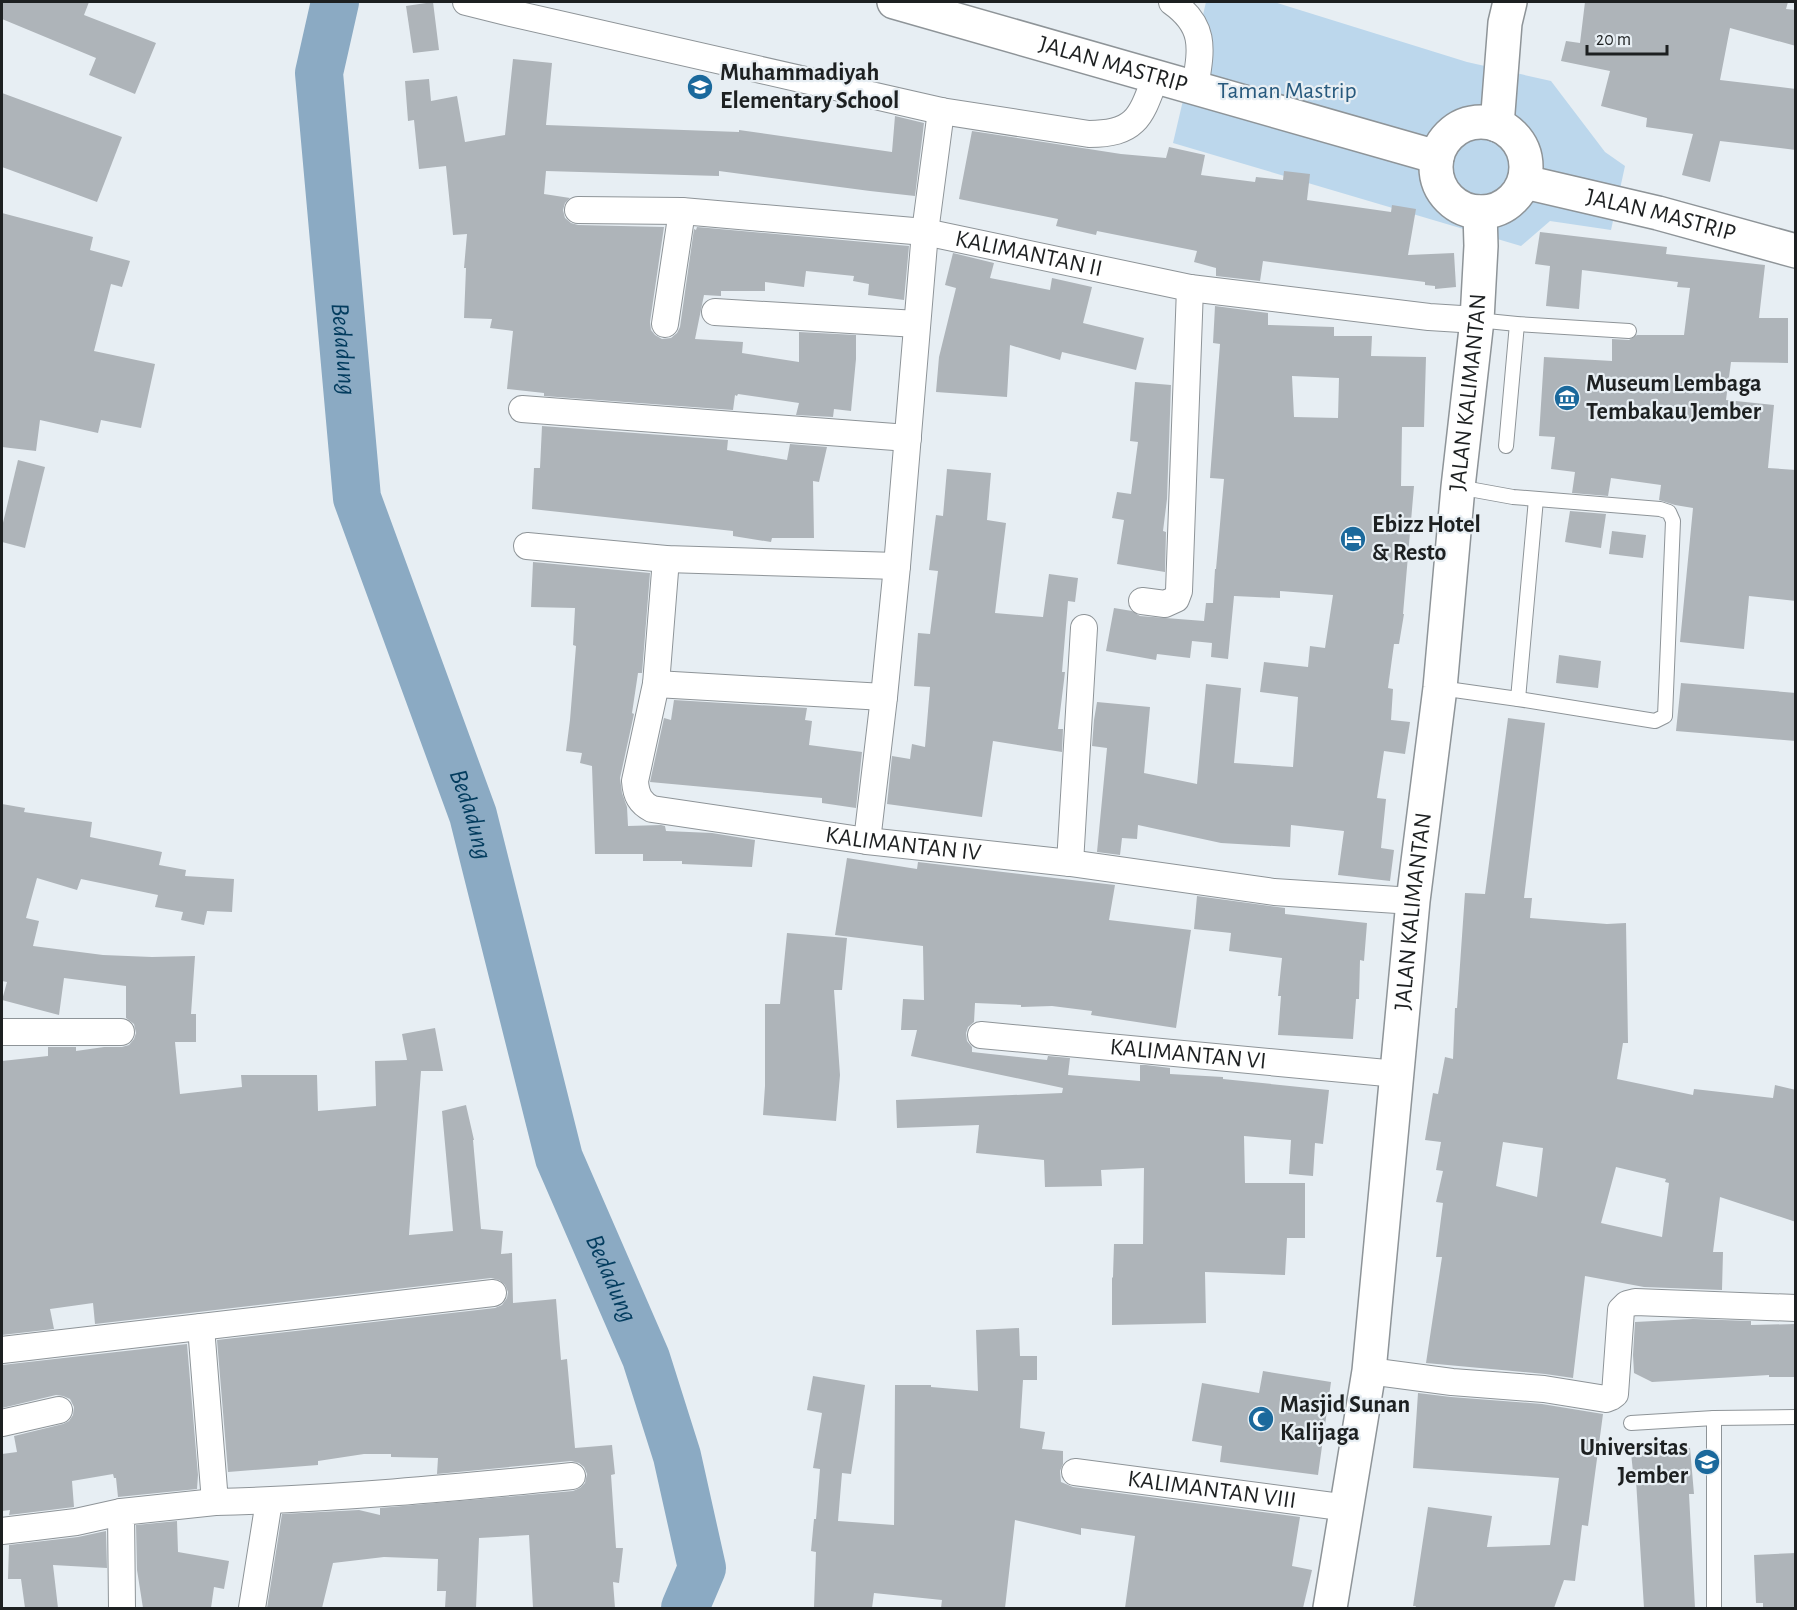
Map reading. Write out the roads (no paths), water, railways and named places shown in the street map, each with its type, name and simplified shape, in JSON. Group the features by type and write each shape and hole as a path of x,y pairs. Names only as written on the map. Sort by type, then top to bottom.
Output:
{"main road":[{"name":"JALAN MASTRIP","path":"894,2 1437,157"},
{"path":"1497,124 1504,23 1510,2"},
{"path":"1481,122 1497,124 1512,133 1522,147 1527,164 1525,182 1514,198 1499,209 1480,212 1464,209 1451,201 1441,188 1436,173 1437,157 1443,143 1453,132 1467,125 1481,122"},
{"name":"JALAN MASTRIP","path":"1525,182 1658,213 1796,251"},
{"name":"JALAN KALIMANTAN","path":"1330,1608 1369,1371 1413,901 1440,688 1458,488 1477,320 1481,246 1480,212"}],"street":[{"path":"466,2 503,6 941,111 1081,133 1123,129 1143,110 1156,76"},
{"path":"1172,2 1185,10 1198,31 1200,53 1195,88"},
{"path":"867,841 897,566 925,232 941,111"},
{"name":"KALIMANTAN II","path":"578,210 682,211 925,232 1190,288 1477,320"},
{"path":"664,324 682,211"},
{"path":"1142,601 1167,603 1176,599 1179,591 1190,288"},
{"path":"715,312 917,324"},
{"path":"522,409 908,438"},
{"path":"527,546 666,559 897,566"},
{"name":"KALIMANTAN IV","path":"666,559 656,684 635,781 638,795 646,806 662,812 867,841 1070,863 1274,892 1413,901"},
{"path":"1070,863 1084,628"},
{"path":"656,684 884,697"},
{"path":"2,1032 121,1032"},
{"name":"KALIMANTAN VI","path":"981,1035 1397,1074"},
{"path":"2,1350 493,1293"},
{"path":"1369,1371 1452,1382 1544,1389 1606,1399 1615,1394 1621,1310 1627,1304 1635,1302 1796,1308"},
{"path":"201,1327 215,1502"},
{"path":"2,1423 59,1410"},
{"name":"KALIMANTAN VIII","path":"1075,1472 1348,1508"},
{"path":"2,1531 76,1522 121,1512 215,1502 419,1492 572,1476"},
{"path":"252,1608 269,1501"},
{"path":"121,1512 122,1608"}],"lane":[{"path":"1477,320 1629,331"},
{"path":"1506,446 1517,324"},
{"path":"1440,688 1655,721 1665,716 1674,524 1671,515 1660,509 1513,497 1458,488"},
{"path":"1518,699 1536,499"},
{"path":"1631,1423 1714,1418 1796,1417"},
{"path":"1714,1418 1714,1608"}],"waterway":[{"name":"Bedadung","path":"335,2 319,73 357,498 473,815 559,1158 646,1358 677,1456 702,1568 685,1608"}],"place":[{"name":"Muhammadiyah Elementary School","path":"700,87"},
{"name":"Museum Lembaga Tembakau Jember","path":"1567,398"},
{"name":"Ebizz Hotel & Resto","path":"1353,539"},
{"name":"Masjid Sunan Kalijaga","path":"1261,1419"},
{"name":"Universitas Jember","path":"1707,1462"}],"park label":[{"name":"Taman Mastrip","path":"1287,91"}]}
